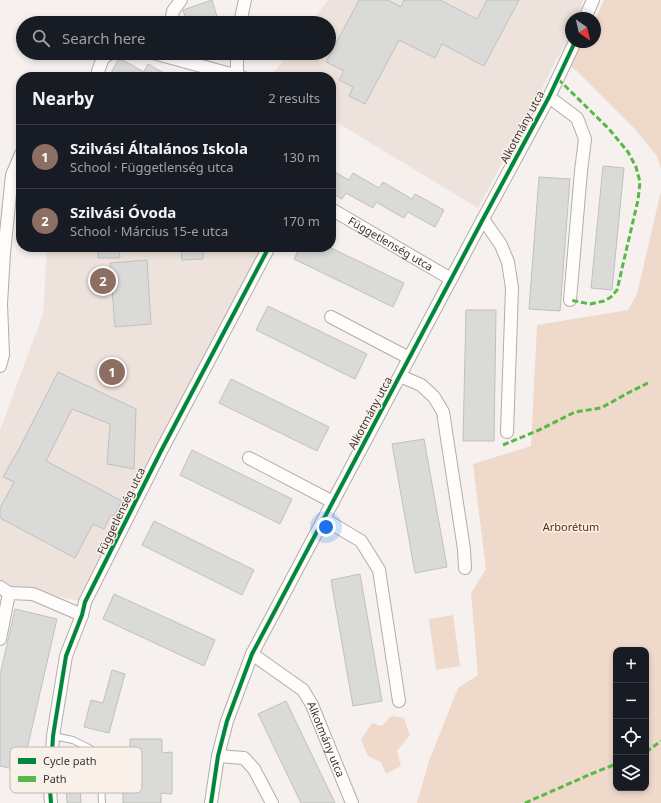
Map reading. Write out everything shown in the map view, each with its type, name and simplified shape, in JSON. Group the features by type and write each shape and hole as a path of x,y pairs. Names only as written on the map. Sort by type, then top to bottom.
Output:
{"street":[{"path":"172,16 173,11 181,0"},
{"path":"242,16 245,0"},
{"path":"587,12 592,0"},
{"name":"Alkotmány utca","path":"211,803 218,756 227,720 252,654 549,97 572,48"},
{"path":"98,72 102,60"},
{"path":"179,60 224,72"},
{"path":"238,60 239,72"},
{"name":"Alkotmány utca","path":"549,97 577,118 585,139 570,300"},
{"path":"0,366 3,355 1,304 4,253 12,175 16,166"},
{"name":"Függetlenség utca","path":"336,212 451,279"},
{"path":"483,219 501,245 508,262 512,288 507,432"},
{"name":"Függetlenség utca","path":"52,747 66,656 82,615 85,602 161,451 266,252"},
{"path":"332,317 409,358"},
{"name":"Alkotmány utca","path":"400,376 421,385 434,397 443,412 464,549 465,568"},
{"path":"249,458 333,502"},
{"path":"324,519 361,541 379,570 398,701"},
{"path":"0,639 5,590 33,594 82,615"},
{"name":"Alkotmány utca","path":"252,654 303,690 312,705 352,803"},
{"path":"218,756 244,758 254,769 272,803"},
{"name":"Függetlenség utca","path":"50,793 52,803"}],"lane":[{"path":"53,736 73,740 87,747"},
{"path":"102,793 102,803"}],"shaded area":[{"path":"328,0 583,0 579,12 565,12 565,46 478,208 336,122 336,72 275,72 283,60 336,60 336,16 316,16"},
{"path":"47,252 266,252 85,602 0,587 0,430 43,314"}],"green space":[{"path":"604,0 661,0 661,169 657,156 633,127 577,71 570,66 580,48 601,48 601,12 599,12"},
{"name":"Arborétum","path":"661,191 661,803 417,803 429,761 458,688 478,675 471,593 486,569 473,464 531,446 537,325 628,310 637,294"},
{"path":"453,615 460,666 436,670 429,619"},
{"path":"391,716 404,718 410,735 397,751 401,766 386,774 381,762 368,756 361,740 372,723 382,726"}],"building":[{"path":"212,0 217,16 185,16 183,10"},
{"path":"359,0 388,0 401,7 404,0 440,0 477,19 487,0 519,0 484,66 442,44 435,58 399,40 365,104 349,96 353,87 339,80 344,71 326,62 327,60 336,60 336,43"},
{"path":"118,60 123,60 144,72 112,72"},
{"path":"148,64 162,72 144,72"},
{"path":"603,166 624,168 612,290 591,288"},
{"path":"336,173 349,180 353,173 379,188 383,182 412,199 415,194 444,210 435,227 408,212 404,218 376,202 373,208 346,193 342,199 336,196"},
{"path":"539,177 570,179 560,311 529,309"},
{"path":"336,250 404,283 393,307 294,259 298,252 336,252"},
{"path":"98,252 119,252 120,258 98,258"},
{"path":"181,252 203,252 203,259 182,260"},
{"path":"147,260 151,324 115,327 110,263"},
{"path":"268,306 367,354 355,379 256,330"},
{"path":"466,310 496,310 494,441 463,441"},
{"path":"58,372 136,409 134,469 107,464 110,424 72,409 46,461 122,501 114,516 111,515 104,529 93,524 75,558 0,518 0,508 14,482 3,477"},
{"path":"231,379 329,427 317,451 219,403"},
{"path":"424,439 447,567 415,573 392,444"},
{"path":"192,450 292,499 280,524 180,475"},
{"path":"154,521 254,570 242,595 142,545"},
{"path":"360,574 382,701 353,706 331,580"},
{"path":"114,594 215,640 204,666 103,619"},
{"path":"15,609 57,619 28,747 10,747 10,768 0,766 0,675"},
{"path":"112,670 125,674 109,733 84,727 91,700 103,703"},
{"path":"286,701 335,803 301,803 258,714"},
{"path":"130,739 162,739 162,753 172,752 172,794 161,793 161,803 123,803 123,793 142,793 142,747 130,747"},
{"path":"66,793 80,793 81,803 67,803"}],"marked path":[{"path":"558,79 609,129 628,152 636,167 640,182 638,200 617,290 611,297 604,301 590,304 570,300"},
{"path":"503,445 539,430 575,412 601,408 648,383"},
{"path":"649,750 661,741"},
{"path":"525,803 613,765"}],"cycle path":[{"path":"211,803 218,756 227,721 252,654 549,97 572,48"},
{"path":"52,747 66,656 82,615 85,602 161,451 266,252"},
{"path":"50,793 51,803"}],"place":[{"name":"Szilvási Óvoda","path":"103,281"},
{"name":"Szilvási Általános Iskola","path":"112,372"}]}
